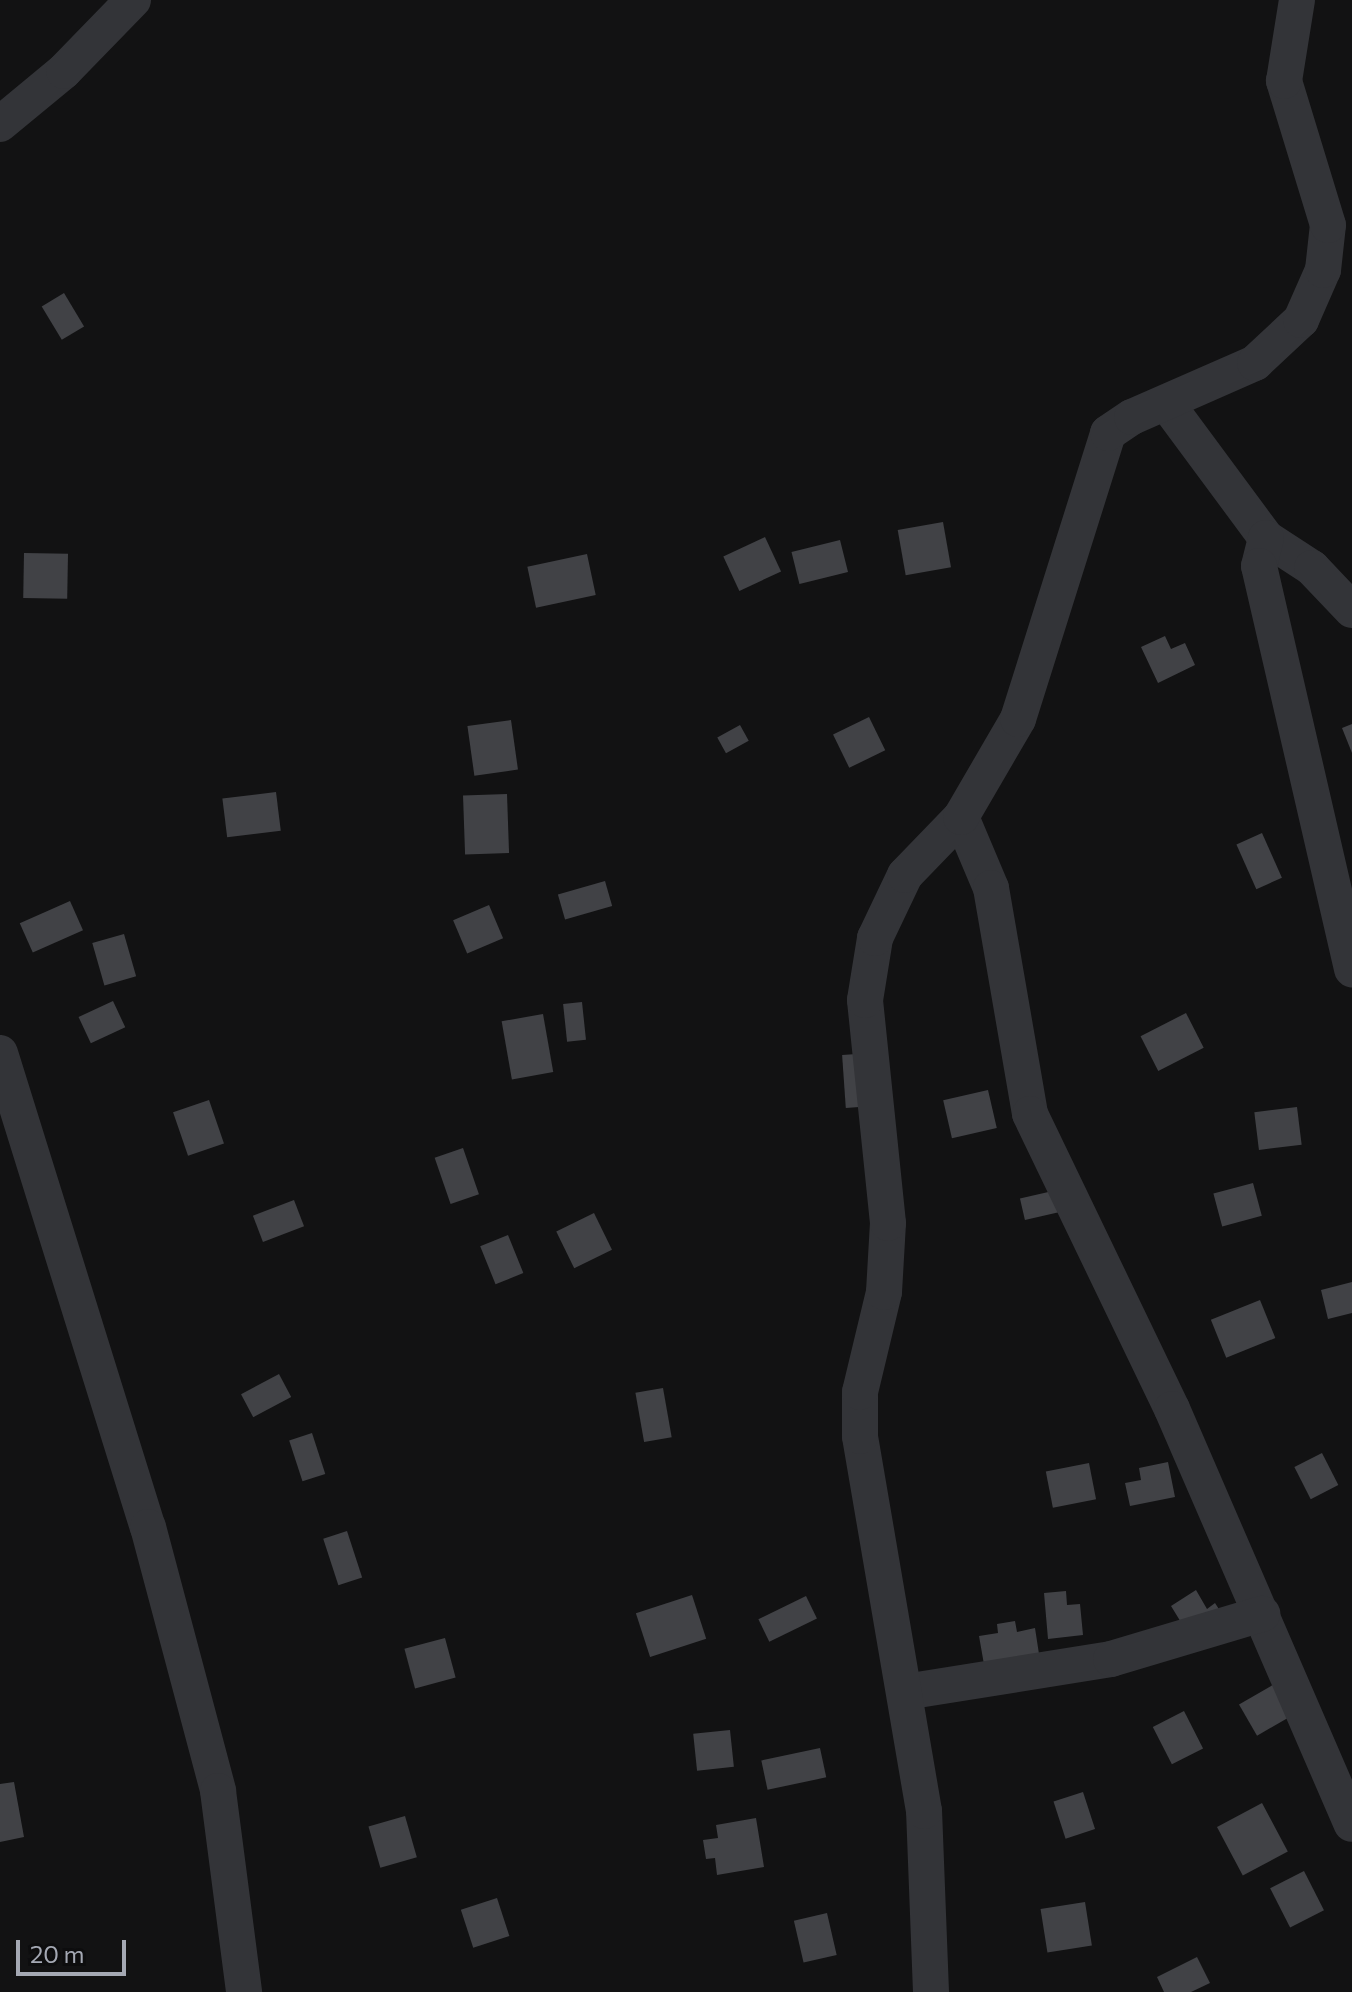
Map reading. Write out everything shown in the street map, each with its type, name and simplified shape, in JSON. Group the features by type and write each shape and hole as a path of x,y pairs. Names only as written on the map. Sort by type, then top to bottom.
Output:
{"street":[{"path":"0,124 64,71 133,0"},
{"path":"931,1992 924,1811 860,1436 860,1392 884,1292 888,1223 865,1000 875,938 905,875 961,817 1018,719 1108,433 1132,417 1255,363 1301,320 1323,270 1328,225 1284,81 1297,0"},
{"path":"1167,404 1266,538 1312,568 1352,610"},
{"path":"1266,538 1259,566 1352,969"},
{"path":"961,817 991,888 1030,1114 1172,1409 1352,1824"},
{"path":"0,1053 148,1527 218,1791 244,1992"},
{"path":"905,1692 1111,1659 1262,1614"}],"building":[{"path":"64,293 84,326 62,340 42,306"},
{"path":"943,522 951,567 906,575 898,530"},
{"path":"765,537 781,571 739,591 723,556"},
{"path":"840,540 848,572 799,584 791,552"},
{"path":"24,553 68,554 67,599 23,598"},
{"path":"587,554 596,595 536,608 527,567"},
{"path":"1165,636 1171,649 1185,643 1195,665 1158,683 1141,647"},
{"path":"869,717 885,750 849,768 833,735"},
{"path":"511,720 518,770 474,776 467,726"},
{"path":"1352,724 1352,753 1342,728"},
{"path":"740,725 749,741 726,753 717,738"},
{"path":"276,792 281,831 227,837 222,799"},
{"path":"507,794 509,853 465,854 463,796"},
{"path":"1262,833 1282,878 1256,889 1236,844"},
{"path":"605,881 612,906 565,919 558,895"},
{"path":"70,901 83,930 33,953 20,923"},
{"path":"489,905 503,938 467,953 453,920"},
{"path":"124,934 136,976 104,985 92,943"},
{"path":"113,1001 125,1027 91,1043 79,1017"},
{"path":"582,1002 586,1040 567,1042 563,1004"},
{"path":"1186,1013 1204,1048 1158,1071 1141,1036"},
{"path":"543,1014 553,1072 512,1079 502,1021"},
{"path":"886,1052 890,1105 846,1108 842,1055"},
{"path":"988,1090 997,1128 952,1138 943,1100"},
{"path":"209,1100 224,1143 188,1156 173,1112"},
{"path":"1297,1107 1302,1145 1259,1150 1254,1112"},
{"path":"463,1148 479,1194 451,1204 435,1158"},
{"path":"1253,1183 1262,1216 1222,1226 1213,1194"},
{"path":"1057,1190 1062,1211 1025,1220 1020,1199"},
{"path":"294,1200 304,1226 263,1242 253,1216"},
{"path":"594,1213 612,1250 574,1268 556,1231"},
{"path":"508,1235 523,1273 496,1284 480,1246"},
{"path":"1352,1282 1352,1313 1328,1319 1321,1290"},
{"path":"1260,1300 1275,1338 1226,1358 1211,1320"},
{"path":"279,1374 291,1397 253,1417 241,1394"},
{"path":"663,1388 672,1437 644,1442 635,1393"},
{"path":"312,1433 325,1474 302,1481 289,1440"},
{"path":"1322,1453 1338,1485 1311,1499 1294,1467"},
{"path":"1168,1462 1175,1497 1130,1506 1125,1483 1141,1480 1139,1468"},
{"path":"1089,1463 1096,1499 1053,1508 1046,1471"},
{"path":"347,1531 362,1578 338,1585 323,1539"},
{"path":"1196,1590 1207,1609 1215,1603 1224,1617 1190,1637 1171,1606"},
{"path":"1066,1591 1067,1605 1080,1604 1083,1635 1048,1639 1044,1593"},
{"path":"692,1595 706,1639 650,1657 636,1613"},
{"path":"806,1596 817,1618 769,1642 758,1619"},
{"path":"1015,1621 1017,1632 1035,1628 1041,1667 986,1676 979,1636 998,1633 997,1624"},
{"path":"445,1638 456,1678 415,1688 404,1649"},
{"path":"1278,1682 1296,1713 1257,1736 1239,1704"},
{"path":"1184,1711 1203,1748 1172,1764 1153,1727"},
{"path":"730,1730 734,1767 697,1771 693,1734"},
{"path":"820,1748 826,1777 768,1790 761,1760"},
{"path":"14,1782 24,1837 0,1842 0,1784"},
{"path":"1083,1792 1095,1829 1066,1839 1054,1802"},
{"path":"1262,1803 1288,1852 1243,1876 1217,1827"},
{"path":"405,1816 417,1857 380,1868 368,1826"},
{"path":"756,1818 764,1867 717,1875 715,1858 706,1859 703,1840 718,1838 716,1825"},
{"path":"1304,1871 1324,1910 1290,1927 1270,1888"},
{"path":"497,1898 509,1936 473,1948 461,1910"},
{"path":"1085,1902 1092,1945 1047,1952 1041,1909"},
{"path":"827,1913 837,1955 804,1963 794,1921"},
{"path":"1197,1957 1210,1983 1191,1992 1164,1992 1157,1977"}]}
